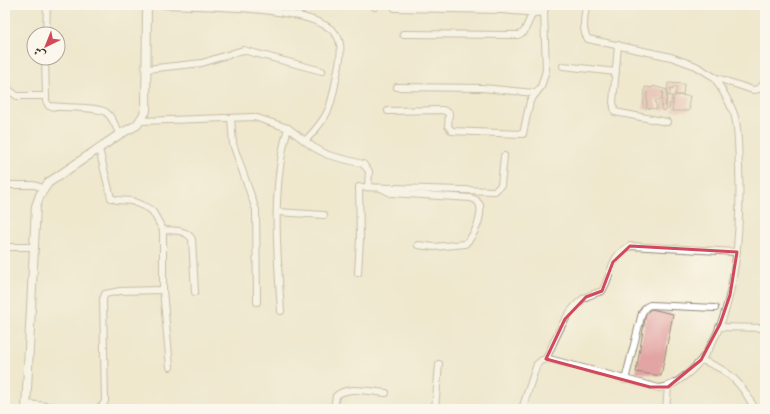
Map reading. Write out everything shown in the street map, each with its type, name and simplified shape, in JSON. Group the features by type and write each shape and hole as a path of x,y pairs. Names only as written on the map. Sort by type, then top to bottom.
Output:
{"street":[{"path":"46,26 47,5"},
{"path":"141,121 146,110 146,5"},
{"path":"164,5 285,12 324,25 336,33 340,46 340,59 331,102 322,124 306,140"},
{"path":"586,5 584,28 588,39 671,57 701,68 714,77 753,90 759,89 765,82"},
{"path":"395,8 541,13 545,8"},
{"path":"388,111 443,110 449,113 448,126 452,132 521,135 525,128 530,101 541,87 546,70 545,8"},
{"path":"403,34 518,36 524,32 533,12"},
{"path":"618,45 613,102 615,112 667,122"},
{"path":"147,69 202,63 242,50 322,71"},
{"path":"45,66 46,101 49,106 102,109 110,116 120,134"},
{"path":"563,66 616,72"},
{"path":"546,359 650,387 668,387 691,370 701,360 719,327 730,295 737,252 740,217 738,139 735,118 714,77"},
{"path":"5,78 9,90 17,96 46,96"},
{"path":"397,88 482,88 535,94"},
{"path":"79,409 26,407 36,206 43,188 63,172 141,121 254,117 288,128 306,140 313,147 328,155 366,166 369,171 368,187"},
{"path":"231,118 233,144 256,210 257,302"},
{"path":"281,311 277,212 280,164 288,128"},
{"path":"99,149 111,198 132,201 148,208 153,212 163,230 163,290 170,367"},
{"path":"358,273 360,239 358,188 361,186 381,188 495,191 500,185 504,156"},
{"path":"5,185 34,185 43,188"},
{"path":"381,188 390,193 471,198 476,200 480,205 480,218 471,237 465,244 434,248 418,245"},
{"path":"277,212 324,215"},
{"path":"163,230 184,231 190,234 192,238 195,292"},
{"path":"522,409 537,364 546,359 565,319 575,306 586,297 602,291 613,262 623,250 630,246 737,252"},
{"path":"5,247 34,247"},
{"path":"97,409 103,405 105,401 103,299 105,294 120,291 163,290"},
{"path":"625,380 642,312 646,307 650,305 715,308"},
{"path":"719,327 765,328"},
{"path":"701,360 712,363 730,374 746,392 755,409"},
{"path":"435,409 439,364"},
{"path":"666,409 668,387"},
{"path":"334,409 336,396 343,392 350,390 386,393"}],"highlighted area":[{"path":"630,246 737,252 730,295 720,324 701,360 668,387 650,387 546,359 565,319 586,297 602,291 613,262"}],"building":[{"path":"668,83 684,84 683,95 675,95 677,87 673,87 673,90 670,89 670,95 667,95"},
{"path":"653,86 667,90 665,111 661,110 663,91 661,100 655,100 657,109 647,108 647,92 646,109 643,108 645,87 653,88"},
{"path":"674,95 690,96 688,106 690,106 689,111 672,111"},
{"path":"667,96 672,96 671,101 673,100 673,105 670,103 669,109 666,109"},
{"path":"651,309 673,314 661,376 636,372 646,313"}]}
